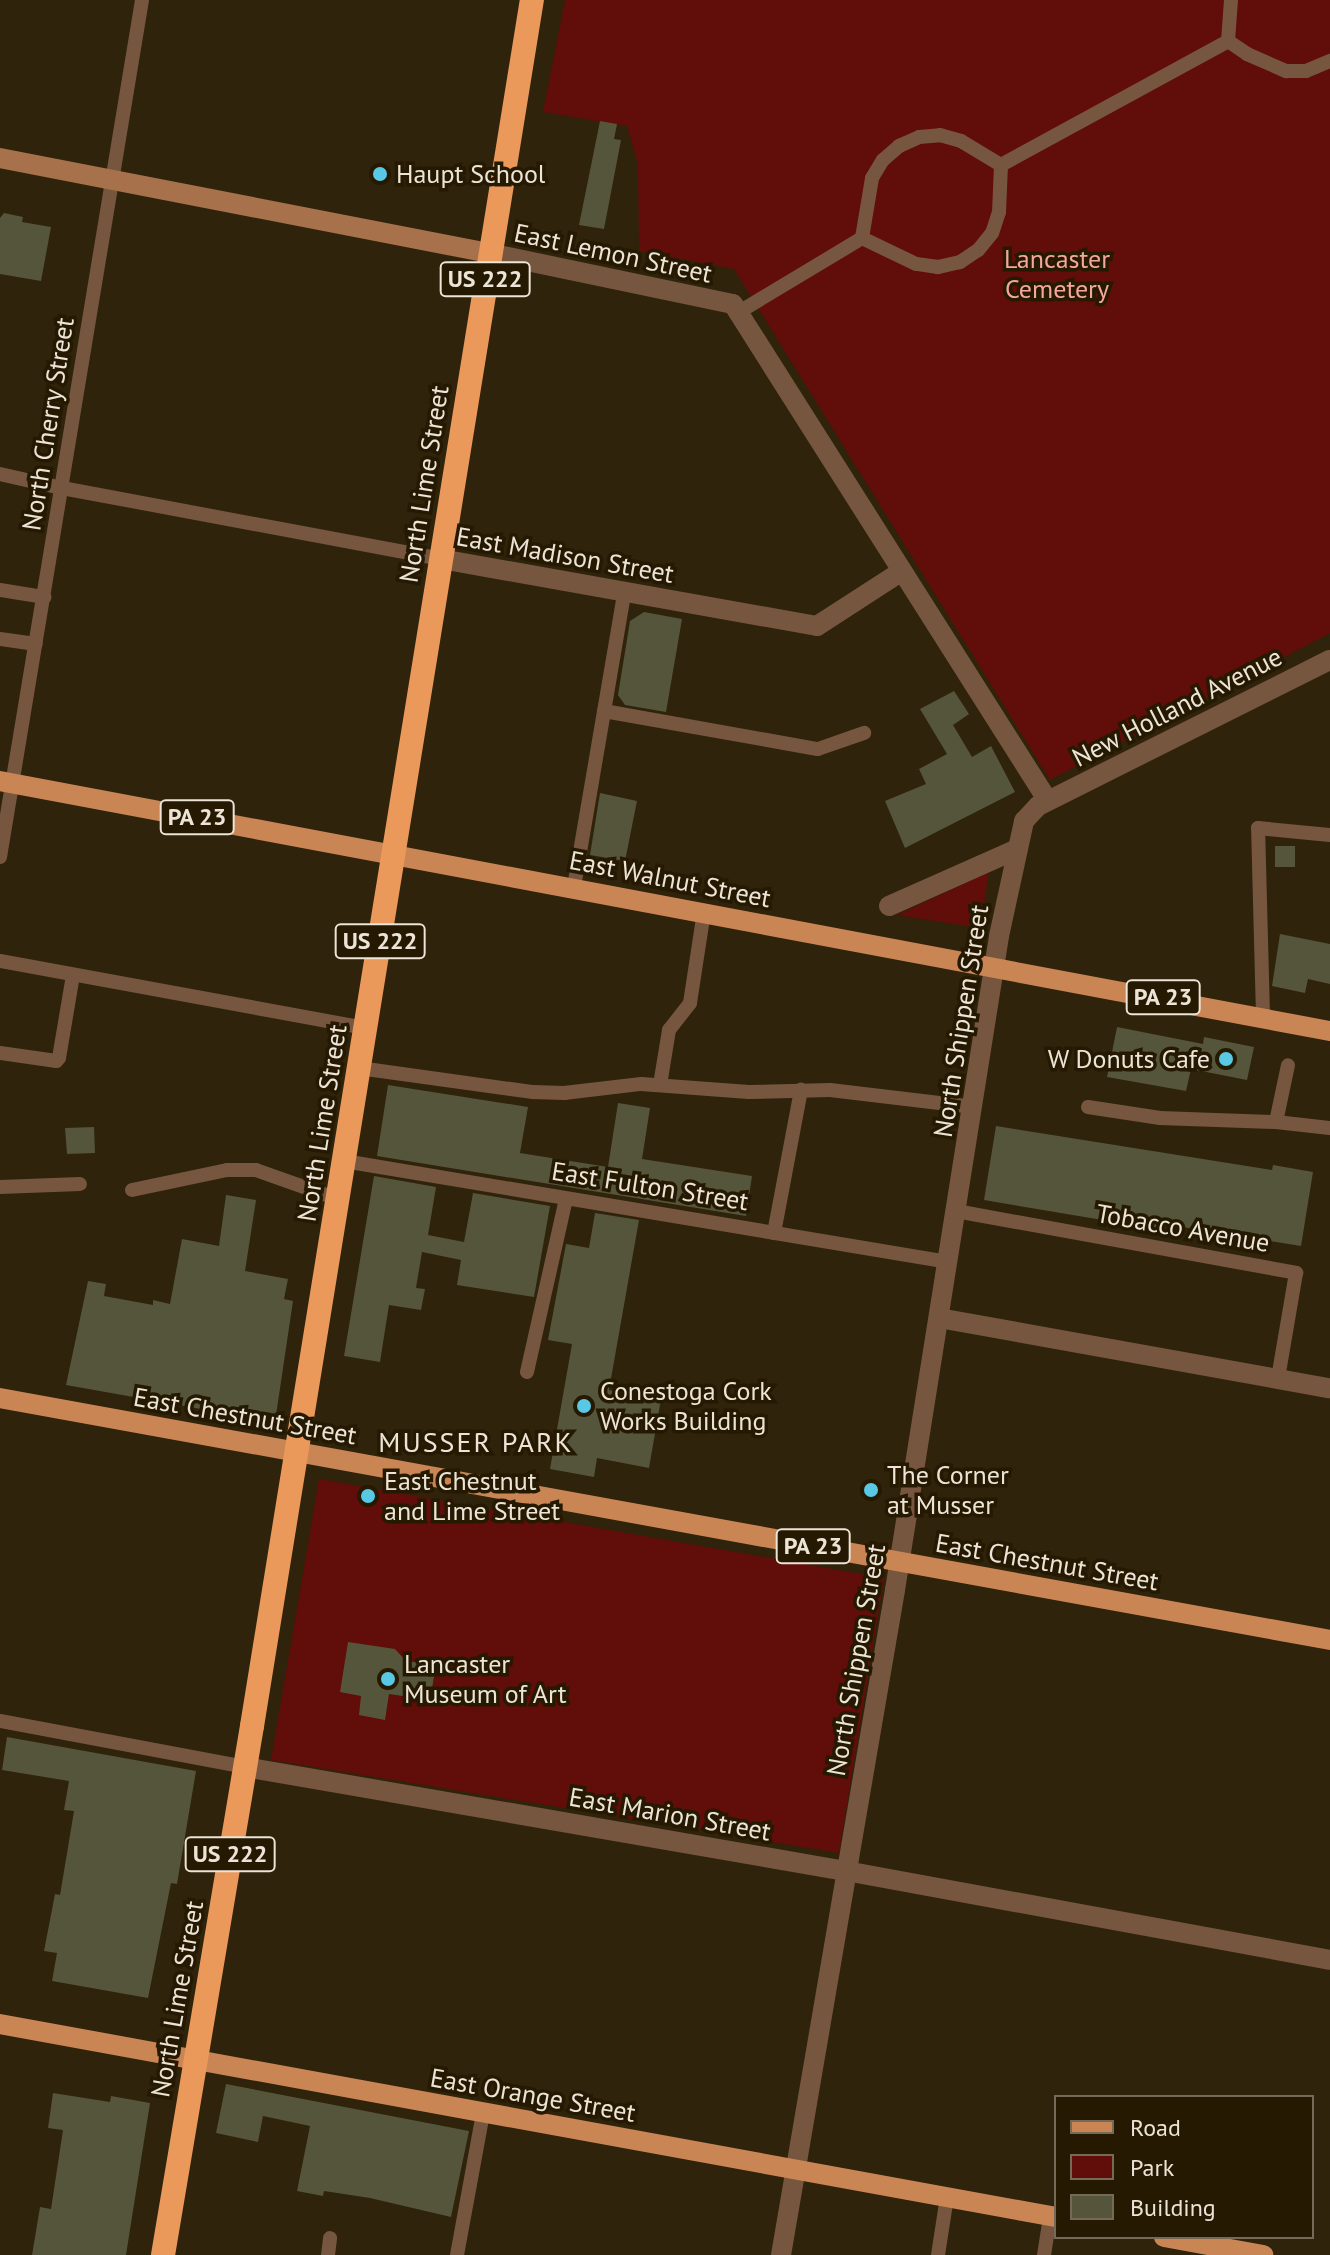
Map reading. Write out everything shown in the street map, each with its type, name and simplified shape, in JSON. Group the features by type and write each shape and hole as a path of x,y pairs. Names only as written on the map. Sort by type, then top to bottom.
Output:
{"highway":[{"name":"North Lime Street","path":"163,2255 297,1452 532,0"}],"main road":[{"name":"East Walnut Street","path":"7,782 1330,1031"},
{"name":"East Chestnut Street","path":"0,1398 1330,1640"},
{"name":"East Orange Street","path":"0,2024 1053,2217"},
{"path":"1175,2239 1263,2255"}],"street":[{"name":"East Lemon Street","path":"0,158 733,304 1048,801"},
{"name":"East Madison Street","path":"441,559 817,626 902,571"},
{"name":"New Holland Avenue","path":"1048,801 1330,660"},
{"name":"North Shippen Street","path":"781,2255 899,1562 994,966 1017,849 1028,815 1048,801"},
{"path":"889,906 1017,849"},
{"path":"939,1318 1330,1388"},
{"name":"East Marion Street","path":"245,1767 846,1871 1330,1960"}],"lane":[{"name":"North Cherry Street","path":"0,857 7,782 36,644 142,0"},
{"path":"1228,41 1231,0"},
{"path":"1228,41 1266,64 1286,71 1306,71 1330,61"},
{"path":"1001,165 1228,41"},
{"path":"739,312 862,238 872,178 883,160 899,146 919,137 940,135 961,141 1001,165"},
{"path":"862,238 916,264 938,267 960,262 978,250 992,233 999,212 1001,165"},
{"name":"East Madison Street","path":"0,474 441,559"},
{"path":"0,590 44,597"},
{"path":"574,887 624,593"},
{"path":"0,639 36,644"},
{"path":"604,711 818,749 864,733"},
{"path":"1263,1016 1258,828 1330,835"},
{"path":"660,1085 669,1030 690,1003 704,911"},
{"path":"0,961 366,1028"},
{"path":"0,1053 56,1061 61,1054 73,975"},
{"path":"1276,1122 1288,1065"},
{"path":"359,1068 533,1092 660,1085 749,1092 851,1092 973,1107"},
{"path":"774,1233 801,1090"},
{"path":"1088,1107 1160,1118 1276,1122 1330,1128"},
{"name":"East Fulton Street","path":"344,1161 948,1262"},
{"path":"132,1190 227,1170 256,1170 338,1199"},
{"path":"0,1187 80,1184"},
{"path":"527,1372 566,1199"},
{"name":"Tobacco Avenue","path":"956,1211 1296,1273 1278,1378"},
{"name":"East Marion Street","path":"0,1721 245,1767"},
{"path":"457,2255 483,2113"},
{"path":"938,2255 947,2197"},
{"path":"1044,2255 1053,2217"},
{"path":"328,2255 330,2238"}],"green space":[{"name":"Lancaster Cemetery","path":"565,0 1330,0 1330,633 1050,780 734,269 639,251 638,164 627,126 543,112"},
{"path":"989,872 980,928 897,915"},
{"name":"MUSSER PARK","path":"319,1479 884,1578 839,1853 271,1760"}],"building":[{"path":"600,121 617,124 614,139 621,140 604,229 579,225"},
{"path":"4,213 23,217 22,222 51,227 41,281 0,274 0,218"},
{"path":"644,612 682,619 666,712 625,705 618,695 630,621"},
{"path":"954,691 969,714 953,725 972,757 991,746 1015,792 905,848 885,801 926,784 919,769 947,754 920,709"},
{"path":"600,793 637,801 625,861 590,855"},
{"path":"1275,846 1295,846 1295,867 1275,867"},
{"path":"1280,934 1330,944 1330,984 1308,979 1305,993 1272,986"},
{"path":"1117,1027 1203,1044 1204,1037 1254,1047 1247,1080 1191,1069 1186,1091 1107,1077"},
{"path":"388,1085 528,1107 520,1153 608,1167 618,1103 650,1108 642,1159 752,1176 746,1216 377,1156"},
{"path":"996,1126 1272,1170 1273,1165 1313,1172 1301,1246 1157,1223 1156,1229 984,1200"},
{"path":"94,1127 95,1153 67,1154 65,1128"},
{"path":"374,1176 436,1187 428,1235 464,1242 473,1193 550,1206 534,1297 457,1285 461,1260 422,1252 416,1288 425,1289 421,1310 389,1305 380,1362 344,1356"},
{"path":"226,1195 256,1200 245,1271 288,1279 284,1299 293,1301 275,1422 66,1385 88,1281 106,1284 104,1296 153,1305 153,1300 170,1304 182,1239 219,1246"},
{"name":"Conestoga Cork Works Building","path":"595,1213 639,1220 609,1390 661,1399 649,1468 597,1458 594,1477 550,1469 572,1344 548,1340 566,1244 589,1248"},
{"name":"Lancaster Museum of Art","path":"348,1642 395,1649 406,1661 436,1665 430,1700 389,1694 385,1720 359,1715 361,1696 340,1692"},
{"path":"7,1737 196,1771 177,1884 171,1883 148,1998 52,1981 57,1953 44,1951 55,1894 60,1895 74,1811 64,1810 69,1781 2,1770"},
{"path":"226,2084 469,2131 451,2217 370,2198 324,2191 323,2196 297,2191 310,2126 263,2116 258,2142 216,2133"},
{"path":"53,2093 110,2102 111,2096 150,2103 126,2255 32,2255 40,2207 51,2209 63,2130 48,2128"}],"place":[{"name":"Haupt School","path":"380,174"},
{"name":"W Donuts Cafe","path":"1226,1059"},
{"name":"Conestoga Cork Works Building","path":"584,1406"},
{"name":"The Corner at Musser","path":"871,1490"},
{"name":"East Chestnut and Lime Street","path":"368,1496"},
{"name":"Lancaster Museum of Art","path":"388,1679"}],"district":[{"name":"MUSSER PARK","path":"476,1442"}]}
